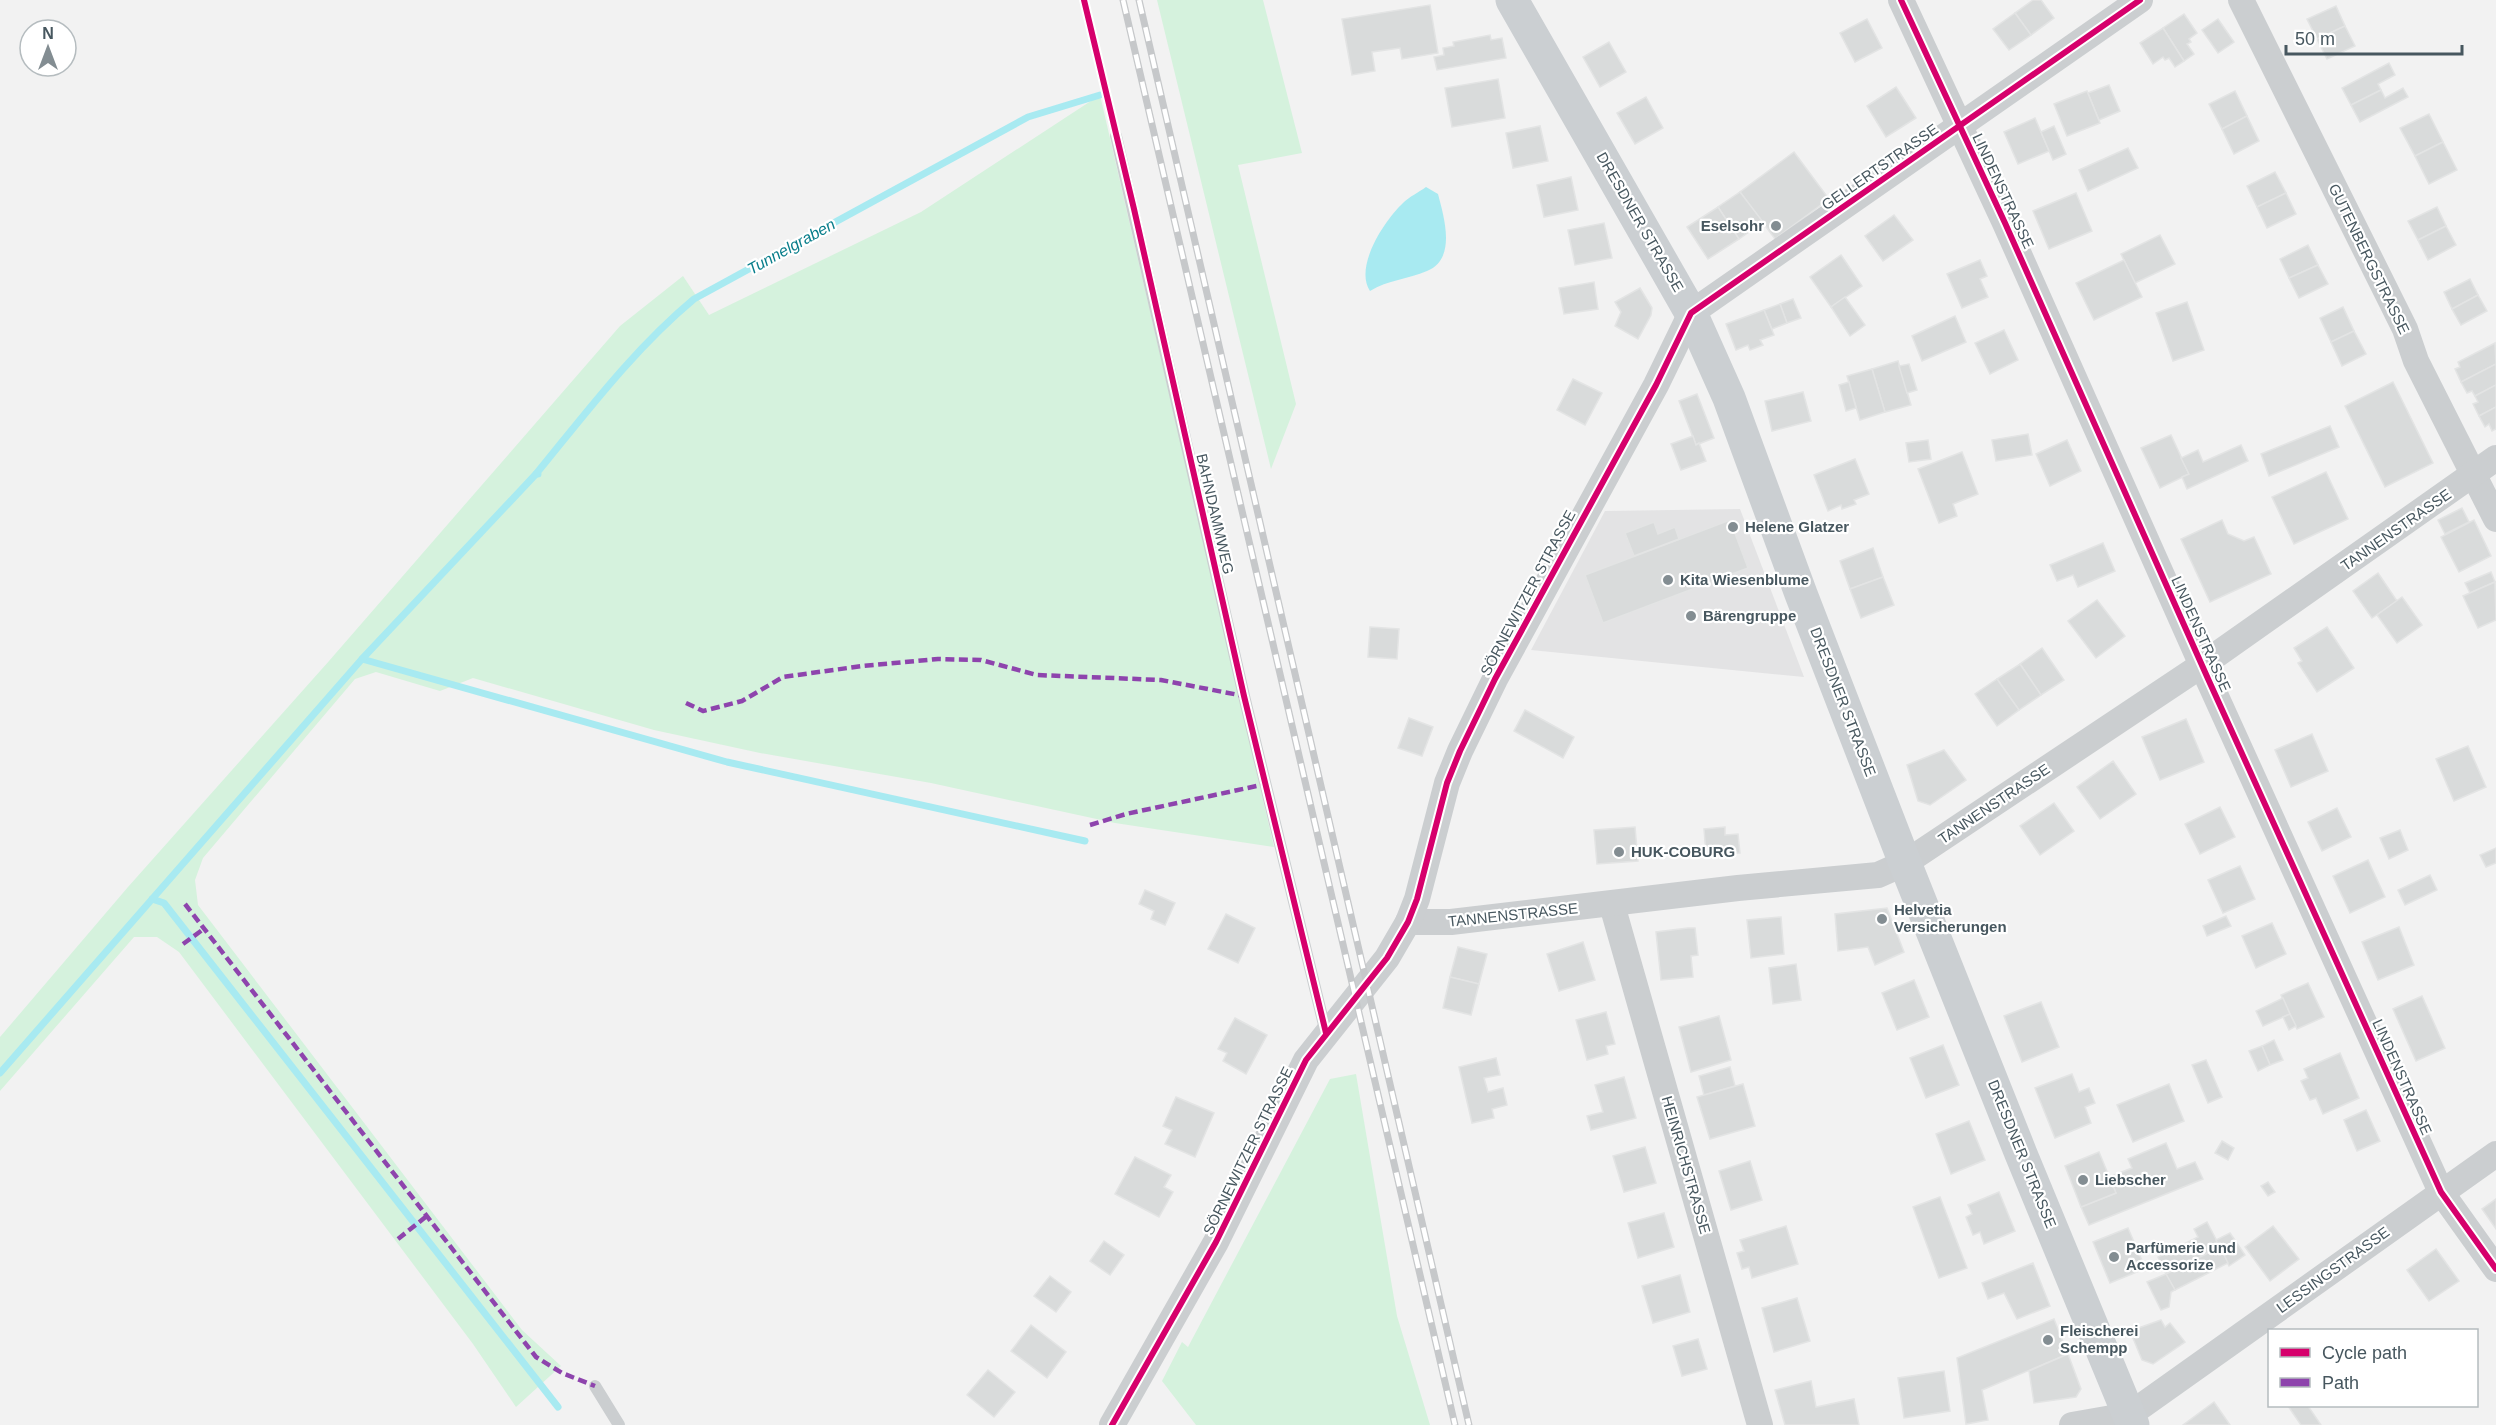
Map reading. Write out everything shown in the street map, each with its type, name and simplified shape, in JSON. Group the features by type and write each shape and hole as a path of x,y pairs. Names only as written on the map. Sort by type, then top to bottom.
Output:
{"main road":[{"name":"DRESDNER STRASSE","path":"1512,0 1691,313 1729,398 1801,594 1905,863 2131,1420"}],"street":[{"name":"LINDENSTRASSE","path":"1901,0 2441,1192 2496,1269"},
{"name":"GELLERTSTRASSE","path":"1691,313 2140,0"},
{"name":"GUTENBERGSTRASSE","path":"2241,0 2405,329 2416,361 2496,519"},
{"name":"SÖRNEWITZER STRASSE","path":"1112,1425 1216,1242 1306,1060 1387,958 1408,922 1417,899 1448,783 1460,751 1496,679 1656,385 1691,313"},
{"name":"TANNENSTRASSE","path":"1408,922 1451,922 1738,888 1878,875 1905,863 2202,665 2496,458"},
{"name":"HEINRICHSTRASSE","path":"1612,904 1760,1425"},
{"name":"LESSINGSTRASSE","path":"2072,1425 2131,1420 2496,1154"}],"lane":[{"name":"BAHNDAMMWEG","path":"1116,136 1244,696 1326,1033"},
{"path":"595,1386 620,1425"}],"shaded area":[{"name":"Kita Wiesenblume","path":"1740,509 1804,677 1531,650 1605,511"}],"green space":[{"path":"1157,0 1263,0 1302,153 1238,165 1296,404 1271,469"},
{"path":"1100,95 1274,847 1115,823 931,783 760,753 654,730 473,678 440,691 376,672 355,679 203,858 195,880 198,905 522,1330 561,1366 516,1407 473,1344 179,952 157,937 134,937 0,1091 0,1037 128,887 329,661 620,326 683,276 709,315 921,212"},
{"path":"1356,1074 1397,1316 1430,1425 1196,1425 1162,1381 1182,1342 1188,1347 1330,1079"}],"water":[{"path":"1426,187 1438,194 1443,214 1446,237 1442,257 1427,271 1384,284 1370,291 1366,281 1368,257 1380,232 1403,203"}],"building":[{"path":"2033,0 2041,0 2054,18 2031,35 2015,13"},
{"path":"1430,5 1438,53 1402,59 1400,48 1372,52 1375,71 1352,75 1342,19"},
{"path":"2336,6 2345,26 2317,39 2307,19"},
{"path":"2015,13 2031,35 2009,50 1993,29"},
{"path":"2184,14 2197,33 2189,39 2191,42 2187,44 2194,54 2184,61 2163,28"},
{"path":"1867,19 1882,48 1855,62 1840,33"},
{"path":"2218,19 2234,42 2218,53 2202,30"},
{"path":"2345,26 2355,46 2327,59 2317,39"},
{"path":"2163,28 2184,61 2175,67 2169,58 2165,60 2163,57 2153,64 2140,43"},
{"path":"1490,35 1491,40 1502,38 1506,58 1437,70 1434,57 1444,55 1443,48 1454,46 1453,42"},
{"path":"1609,42 1626,72 1600,87 1583,57"},
{"path":"2389,63 2395,75 2378,84 2381,90 2351,105 2342,88"},
{"path":"1498,79 1505,118 1452,127 1445,88"},
{"path":"2109,85 2120,111 2099,120 2088,93"},
{"path":"1896,87 1916,118 1886,137 1867,106"},
{"path":"2403,88 2408,97 2360,122 2351,105 2381,90 2385,98"},
{"path":"2087,91 2100,123 2067,136 2054,104"},
{"path":"2235,91 2247,116 2222,129 2209,104"},
{"path":"1646,97 1663,128 1635,144 1617,113"},
{"path":"2429,114 2443,142 2415,156 2400,128"},
{"path":"2247,116 2259,141 2234,154 2222,129"},
{"path":"2035,118 2049,151 2018,164 2004,132"},
{"path":"1540,126 1548,161 1513,168 1506,133"},
{"path":"2054,126 2066,154 2053,160 2041,132"},
{"path":"2443,142 2457,170 2429,184 2415,156"},
{"path":"2128,148 2138,168 2088,191 2079,170"},
{"path":"1794,152 1829,199 1775,239 1740,192"},
{"path":"2275,172 2286,193 2257,207 2247,186"},
{"path":"1571,177 1578,210 1544,217 1537,185"},
{"path":"1740,192 1763,222 1739,239 1718,207"},
{"path":"2076,193 2092,231 2049,249 2033,211"},
{"path":"2286,193 2296,214 2267,228 2257,207"},
{"path":"1718,207 1739,239 1708,259 1687,227"},
{"path":"2437,207 2446,226 2418,240 2408,221"},
{"path":"1894,215 1913,240 1883,261 1865,236"},
{"path":"1604,223 1612,258 1575,265 1568,230"},
{"path":"2446,226 2456,245 2428,260 2418,240"},
{"path":"2160,235 2175,264 2135,283 2121,254"},
{"path":"2308,245 2318,265 2289,278 2280,259"},
{"path":"1841,255 1862,286 1831,307 1810,277"},
{"path":"1980,260 1987,276 1980,279 1988,297 1962,308 1947,274"},
{"path":"2124,260 2142,297 2094,320 2076,283"},
{"path":"2318,265 2328,284 2299,298 2289,278"},
{"path":"2470,279 2478,295 2452,309 2444,292"},
{"path":"1594,282 1598,309 1564,314 1559,288"},
{"path":"1640,288 1652,308 1651,315 1638,339 1615,326 1621,312 1615,302"},
{"path":"2478,295 2487,311 2461,325 2452,309"},
{"path":"1845,297 1865,325 1850,336 1831,307"},
{"path":"1793,299 1801,318 1787,323 1780,304"},
{"path":"2187,302 2204,350 2173,361 2156,313"},
{"path":"1780,304 1787,323 1772,329 1764,310"},
{"path":"2343,307 2354,331 2331,342 2320,318"},
{"path":"1764,310 1774,335 1760,340 1763,345 1750,350 1748,345 1736,350 1726,324"},
{"path":"1955,316 1966,342 1922,361 1912,336"},
{"path":"2004,330 2018,360 1990,374 1975,343"},
{"path":"2354,331 2366,354 2342,366 2331,342"},
{"path":"2495,343 2496,364 2461,382 2455,369 2460,367 2458,362"},
{"path":"1898,361 1911,405 1885,412 1872,369"},
{"path":"1909,364 1917,390 1907,393 1899,366"},
{"path":"2496,364 2496,385 2475,396 2472,391 2467,393 2461,382"},
{"path":"1872,369 1885,412 1860,420 1847,376"},
{"path":"1573,379 1602,393 1585,425 1557,410"},
{"path":"1849,382 1856,408 1846,411 1839,385"},
{"path":"2393,382 2433,463 2385,487 2345,406"},
{"path":"2496,385 2496,407 2479,416 2473,404 2478,402 2475,396"},
{"path":"1803,392 1811,421 1772,431 1765,401"},
{"path":"1697,394 1714,438 1696,445 1679,401"},
{"path":"2496,407 2496,429 2492,431 2489,424 2485,427 2479,416"},
{"path":"2330,426 2339,447 2269,476 2261,454"},
{"path":"2028,434 2032,455 1996,461 1992,440"},
{"path":"2171,435 2189,474 2160,488 2141,448"},
{"path":"1693,436 1696,445 1699,443 1706,461 1681,470 1671,444"},
{"path":"1928,440 1931,459 1909,462 1906,443"},
{"path":"2067,440 2081,471 2050,486 2036,454"},
{"path":"2241,445 2248,461 2187,489 2182,477 2189,474 2181,458 2198,450 2203,462"},
{"path":"1962,452 1978,494 1953,504 1957,516 1939,523 1918,469"},
{"path":"1855,459 1869,494 1854,500 1856,504 1842,509 1841,505 1828,511 1814,475"},
{"path":"2326,472 2348,519 2294,544 2272,497"},
{"path":"2462,508 2469,522 2445,534 2438,520"},
{"path":"1730,520 1748,568 1603,623 1585,575"},
{"path":"2222,520 2228,534 2244,541 2254,537 2271,574 2210,602 2181,539"},
{"path":"2474,520 2491,556 2459,572 2441,537"},
{"path":"1654,522 1658,534 1675,527 1679,539 1634,556 1625,533"},
{"path":"2103,543 2115,571 2078,587 2073,575 2057,581 2050,565"},
{"path":"1873,548 1883,577 1850,589 1840,561"},
{"path":"2491,572 2495,582 2470,593 2465,583"},
{"path":"2378,573 2397,601 2372,618 2353,591"},
{"path":"1883,577 1894,605 1861,618 1850,589"},
{"path":"2495,582 2496,620 2478,628 2463,596"},
{"path":"2402,597 2422,625 2397,643 2377,615"},
{"path":"2097,600 2125,636 2096,658 2068,621"},
{"path":"1370,627 1399,629 1397,659 1368,657"},
{"path":"2327,627 2354,668 2317,692 2298,663 2302,661 2294,648"},
{"path":"2042,648 2064,680 2041,695 2020,664"},
{"path":"2020,664 2041,695 2019,710 1997,679"},
{"path":"1997,679 2019,710 1997,726 1975,694"},
{"path":"1525,710 1574,737 1563,758 1514,731"},
{"path":"1409,718 1433,727 1422,756 1398,748"},
{"path":"2186,719 2204,762 2160,780 2142,737"},
{"path":"2312,734 2328,771 2291,787 2275,750"},
{"path":"2468,746 2486,787 2454,801 2436,759"},
{"path":"1944,750 1966,780 1930,805 1918,801 1907,765"},
{"path":"2113,761 2136,794 2100,819 2077,787"},
{"path":"2054,803 2074,831 2040,855 2020,826"},
{"path":"2220,807 2235,837 2200,854 2185,824"},
{"path":"2337,808 2351,837 2322,851 2308,822"},
{"path":"1635,827 1638,861 1597,864 1594,830"},
{"path":"1725,827 1725,835 1738,834 1740,853 1706,855 1704,829"},
{"path":"2400,830 2408,850 2389,859 2380,838"},
{"path":"2496,848 2496,863 2486,867 2480,855"},
{"path":"2368,860 2385,897 2350,913 2333,876"},
{"path":"2240,866 2255,899 2223,913 2208,880"},
{"path":"2430,875 2437,890 2405,905 2398,890"},
{"path":"1145,890 1175,903 1165,925 1151,919 1154,911 1139,904"},
{"path":"1887,908 1904,952 1875,965 1868,947 1838,951 1835,914"},
{"path":"1226,914 1255,928 1238,963 1208,949"},
{"path":"2226,916 2231,926 2207,936 2203,926"},
{"path":"1781,917 1784,954 1751,958 1747,920"},
{"path":"2272,923 2286,954 2256,968 2242,936"},
{"path":"2399,927 2414,965 2378,980 2362,942"},
{"path":"1695,928 1698,955 1691,956 1693,977 1661,980 1656,932"},
{"path":"1583,942 1595,980 1559,991 1547,954"},
{"path":"1458,947 1487,954 1479,984 1450,977"},
{"path":"1796,964 1801,1000 1773,1004 1769,968"},
{"path":"1450,977 1479,984 1471,1015 1443,1008"},
{"path":"1914,980 1929,1017 1897,1030 1882,993"},
{"path":"2308,983 2324,1017 2297,1029 2281,995"},
{"path":"2422,996 2445,1048 2416,1061 2393,1009"},
{"path":"2283,998 2290,1014 2263,1026 2256,1011"},
{"path":"2041,1002 2059,1047 2022,1062 2004,1016"},
{"path":"1606,1012 1615,1044 1606,1046 1608,1054 1587,1060 1576,1020"},
{"path":"2290,1014 2296,1026 2289,1030 2283,1017"},
{"path":"1719,1016 1731,1060 1691,1072 1679,1027"},
{"path":"1235,1018 1267,1035 1246,1074 1223,1061 1227,1053 1218,1049"},
{"path":"2274,1040 2283,1060 2270,1065 2262,1046"},
{"path":"1943,1045 1959,1085 1926,1098 1910,1058"},
{"path":"2262,1046 2270,1065 2258,1071 2249,1051"},
{"path":"2340,1053 2359,1098 2323,1114 2316,1098 2310,1100 2301,1081 2308,1078 2304,1069"},
{"path":"1496,1058 1500,1075 1484,1078 1488,1092 1503,1088 1507,1105 1492,1109 1494,1118 1472,1123 1459,1067"},
{"path":"2206,1060 2222,1097 2208,1103 2192,1065"},
{"path":"1730,1067 1735,1086 1704,1095 1699,1076"},
{"path":"2072,1074 2079,1092 2089,1088 2095,1103 2085,1107 2091,1123 2055,1138 2035,1088"},
{"path":"1624,1077 1636,1118 1591,1130 1587,1116 1603,1112 1595,1085"},
{"path":"1743,1084 1755,1126 1710,1139 1697,1097"},
{"path":"2169,1084 2184,1121 2133,1142 2117,1105"},
{"path":"1176,1097 1214,1113 1195,1157 1165,1144 1172,1130 1163,1126"},
{"path":"2366,1110 2380,1141 2357,1151 2344,1120"},
{"path":"1969,1121 1985,1160 1951,1174 1936,1134"},
{"path":"2222,1141 2234,1148 2228,1160 2215,1153"},
{"path":"2166,1143 2177,1169 2195,1162 2203,1179 2089,1225 2081,1207 2116,1193 2109,1177 2132,1168 2128,1159"},
{"path":"1645,1147 1656,1183 1624,1192 1613,1156"},
{"path":"2099,1152 2116,1193 2081,1207 2065,1166"},
{"path":"1135,1157 1171,1175 1164,1187 1173,1192 1159,1217 1115,1194"},
{"path":"1750,1161 1762,1200 1731,1210 1719,1171"},
{"path":"2268,1182 2275,1192 2268,1196 2261,1186"},
{"path":"1999,1192 2015,1231 1984,1244 1980,1232 1973,1235 1966,1217 1972,1214 1968,1205"},
{"path":"1940,1197 1967,1268 1939,1278 1913,1207"},
{"path":"2496,1199 2496,1229 2482,1209"},
{"path":"1664,1213 1674,1247 1638,1258 1628,1223"},
{"path":"2207,1222 2220,1247 2166,1274 2158,1257 2198,1237 2194,1229"},
{"path":"1786,1226 1798,1264 1752,1278 1749,1267 1742,1269 1737,1253 1744,1251 1740,1240"},
{"path":"2273,1226 2299,1259 2270,1281 2245,1247"},
{"path":"2128,1228 2143,1263 2137,1266 2139,1271 2110,1283 2093,1242"},
{"path":"2230,1233 2245,1255 2229,1266 2216,1240"},
{"path":"1104,1241 1124,1255 1110,1275 1090,1261"},
{"path":"2220,1247 2228,1263 2175,1290 2166,1274"},
{"path":"2436,1249 2459,1281 2429,1301 2407,1270"},
{"path":"2033,1263 2050,1306 2017,1319 2004,1293 1988,1299 1982,1283"},
{"path":"2166,1274 2175,1290 2171,1292 2169,1307 2161,1310 2147,1282"},
{"path":"1680,1275 1690,1312 1653,1323 1642,1286"},
{"path":"1050,1276 1071,1292 1056,1312 1034,1296"},
{"path":"1797,1298 1810,1341 1774,1352 1762,1308"},
{"path":"2054,1319 2068,1354 1982,1390 1988,1420 1966,1424 1957,1358"},
{"path":"2161,1320 2165,1327 2170,1323 2185,1342 2153,1364 2142,1360 2130,1331"},
{"path":"1031,1325 1066,1352 1047,1378 1011,1351"},
{"path":"1698,1339 1707,1369 1682,1376 1673,1346"},
{"path":"2068,1354 2081,1389 2076,1397 2034,1403 2029,1371"},
{"path":"988,1370 1015,1392 994,1417 967,1395"},
{"path":"1944,1371 1950,1411 1904,1418 1898,1378"},
{"path":"1811,1381 1816,1407 1854,1399 1859,1425 1785,1425 1775,1390"},
{"path":"2214,1402 2230,1425 2183,1425"},
{"path":"2289,1407 2309,1407 2321,1425 2301,1425"}],"waterway":[{"name":"Tunnelgraben","path":"538,474 536,474 630,361 694,299 1028,117 1100,95"},
{"path":"0,1073 362,659 536,474"},
{"path":"362,659 727,762 1085,841"},
{"path":"152,899 164,903 558,1407"}],"railway":[{"path":"1123,0 1455,1425"},
{"path":"1139,0 1469,1425"}],"marked path":[{"path":"686,703 703,711 742,701 783,677 862,666 938,659 981,660 1037,675 1161,680 1244,696"},
{"path":"1090,825 1126,814 1266,784"},
{"path":"185,904 536,1357 562,1373 595,1386"},
{"path":"183,944 205,928"},
{"path":"398,1239 428,1215"}],"cycle path":[{"path":"1084,0 1134,209 1244,696 1326,1033"},
{"path":"1901,0 2005,223 2209,681 2441,1192 2496,1269"},
{"path":"1112,1425 1216,1242 1306,1060 1387,958 1408,922 1417,899 1447,783 1460,751 1495,679 1656,385 1691,313 2140,0"}],"place":[{"name":"Eselsohr","path":"1776,226"},
{"name":"Helene Glatzer","path":"1733,527"},
{"name":"Kita Wiesenblume","path":"1668,580"},
{"name":"Bärengruppe","path":"1691,616"},
{"name":"HUK-COBURG","path":"1619,852"},
{"name":"Helvetia Versicherungen","path":"1882,919"},
{"name":"Liebscher","path":"2083,1180"},
{"name":"Parfümerie und Accessorize","path":"2114,1257"},
{"name":"Fleischerei Schempp","path":"2048,1340"}]}
